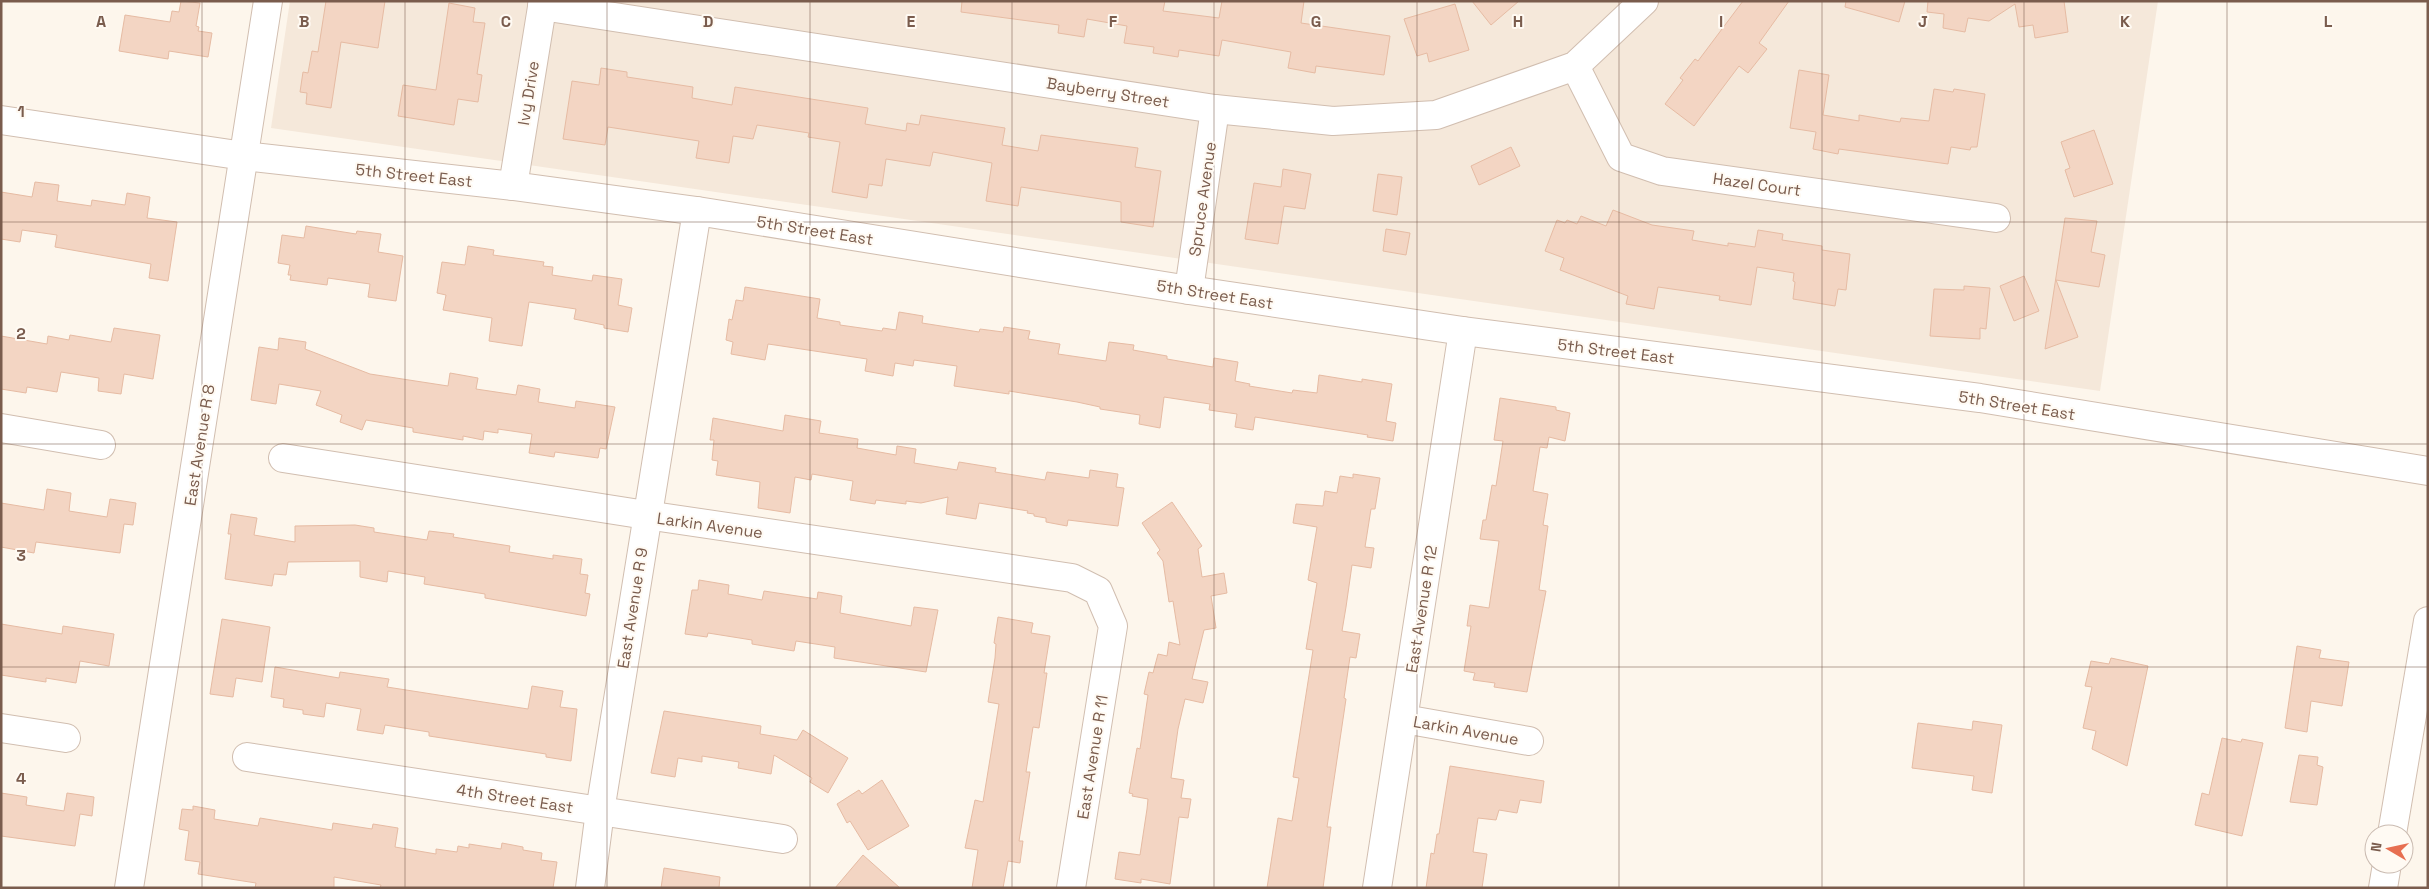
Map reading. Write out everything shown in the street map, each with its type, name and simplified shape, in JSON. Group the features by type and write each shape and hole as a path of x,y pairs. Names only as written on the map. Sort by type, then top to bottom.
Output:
{"street":[{"name":"East Avenue R 8","path":"128,888 268,1"},
{"name":"Bayberry Street","path":"543,3 1215,109 1333,121 1436,115 1575,66 1644,1"},
{"name":"Ivy Drive","path":"513,186 543,3"},
{"name":"Hazel Court","path":"1575,66 1621,157 1662,170 1996,218"},
{"name":"Spruce Avenue","path":"1189,290 1215,109"},
{"name":"5th Street East","path":"1,120 244,156 513,186 697,211 1189,290 1463,331 1980,398 2428,471"},
{"name":"East Avenue R 9","path":"590,888 600,811 646,516 697,211"},
{"name":"East Avenue R 12","path":"1377,888 1463,331"},
{"path":"1,428 101,445"},
{"name":"Larkin Avenue","path":"283,458 646,516 1072,578 1098,591 1113,626"},
{"path":"2394,824 2428,621"},
{"name":"East Avenue R 11","path":"1071,888 1113,626"},
{"name":"Larkin Avenue","path":"1404,720 1528,741"},
{"path":"1,728 66,738"},
{"name":"4th Street East","path":"247,757 783,840"},
{"path":"2383,888 2385,874"}],"shaded area":[{"path":"290,1 2158,1 2100,391 271,128"}],"building":[{"path":"181,1 200,3 196,26 199,27 198,31 212,33 208,57 169,51 168,59 119,51 125,15 170,22 172,11 179,12"},
{"path":"326,1 385,1 378,48 341,42 331,108 306,104 307,93 300,92 303,72 308,73 312,51 318,52"},
{"path":"962,1 1165,1 1163,11 1219,18 1222,1 1304,1 1301,23 1390,36 1384,75 1316,66 1315,73 1288,68 1291,52 1222,40 1219,56 1179,50 1178,57 1153,53 1154,47 1124,43 1127,26 1087,19 1084,37 1058,33 1059,25 961,12"},
{"path":"1472,1 1519,1 1491,25"},
{"path":"1743,1 1789,1 1759,43 1767,49 1748,73 1739,66 1694,126 1665,104 1683,80 1680,78 1695,59 1698,61"},
{"path":"1846,1 1905,1 1899,22 1845,7"},
{"path":"1928,1 2064,1 2068,32 2035,38 2033,25 2019,27 2015,4 1989,21 1968,18 1965,32 1943,28 1944,14 1927,12"},
{"path":"449,3 475,8 473,22 485,23 477,74 482,75 478,102 458,99 454,125 398,116 403,85 436,90"},
{"path":"1455,4 1469,50 1429,62 1427,53 1417,56 1404,19"},
{"path":"601,68 627,72 627,77 693,87 692,98 732,105 735,87 868,108 865,124 906,131 907,123 919,125 921,115 1005,128 1002,145 1038,151 1041,135 1138,148 1135,167 1161,171 1153,227 1121,222 1121,202 1021,187 1018,206 986,201 992,163 933,152 930,166 886,159 882,186 869,184 867,198 832,192 840,142 808,137 809,133 757,125 753,139 733,136 729,163 696,158 699,141 608,127 605,145 563,139 572,81 599,85"},
{"path":"1799,70 1829,75 1823,115 1859,121 1859,115 1900,122 1901,118 1929,121 1934,89 1953,92 1954,89 1985,94 1977,147 1971,147 1970,150 1951,147 1948,164 1839,149 1838,154 1813,149 1816,132 1790,128"},
{"path":"2094,130 2113,184 2074,197 2065,170 2070,168 2061,142"},
{"path":"1511,147 1520,166 1479,185 1471,166"},
{"path":"1283,169 1311,174 1305,209 1284,206 1278,244 1245,239 1254,183 1281,187"},
{"path":"1378,174 1402,177 1397,215 1373,211"},
{"path":"35,182 59,185 57,201 91,206 92,200 125,205 127,193 150,197 147,218 177,222 168,281 149,278 151,264 55,247 57,235 22,230 20,242 1,239 1,192 32,197"},
{"path":"1613,210 1652,225 1694,231 1692,240 1728,246 1728,243 1755,247 1758,230 1783,234 1782,240 1822,246 1822,250 1850,254 1846,290 1838,289 1835,306 1793,299 1794,273 1757,267 1751,305 1719,300 1720,296 1658,287 1654,309 1626,304 1628,296 1560,270 1564,258 1545,251 1557,220 1565,223 1567,220 1577,224 1581,216 1606,226"},
{"path":"2065,218 2097,221 2091,252 2105,255 2099,287 2056,280 2078,337 2045,349"},
{"path":"306,226 356,234 357,231 381,234 378,252 403,256 396,301 368,297 370,284 328,278 327,285 290,280 291,275 288,275 290,265 278,263 282,235 304,238"},
{"path":"1386,229 1410,233 1406,255 1383,251"},
{"path":"468,246 494,250 493,255 544,262 543,266 553,267 552,275 592,281 593,275 622,279 618,305 632,308 628,332 604,328 604,325 574,319 576,309 529,302 522,346 489,341 492,318 443,310 446,295 437,293 442,262 465,265"},
{"path":"2024,276 2039,311 2014,321 2000,286"},
{"path":"1964,286 1990,288 1986,329 1980,328 1980,339 1930,336 1934,289 1964,290"},
{"path":"745,287 820,299 817,318 840,322 840,325 882,331 883,328 896,330 899,312 923,316 922,323 979,332 980,329 1003,332 1004,327 1030,331 1028,339 1060,344 1058,354 1106,361 1109,342 1134,345 1133,350 1167,356 1167,359 1213,367 1214,358 1238,362 1235,381 1250,384 1249,386 1292,393 1293,390 1317,393 1319,375 1362,382 1362,379 1392,384 1386,421 1396,423 1393,441 1367,437 1368,435 1255,417 1253,430 1235,427 1237,414 1209,410 1210,404 1164,397 1160,428 1139,424 1140,415 1100,409 1100,407 1077,402 1009,391 1009,394 954,386 957,366 914,360 913,366 895,363 893,376 865,371 867,359 768,344 765,360 731,354 733,342 726,340 729,319 732,320 736,300 743,301"},
{"path":"114,328 160,335 153,379 124,374 121,394 98,391 99,378 61,372 57,392 27,387 26,393 1,389 1,336 47,344 48,336 69,340 70,335 111,342"},
{"path":"279,338 306,342 305,349 370,374 448,386 450,373 478,378 476,389 516,395 518,385 540,389 538,402 575,408 576,401 615,407 606,449 600,448 598,458 555,452 554,457 529,453 532,434 498,429 498,433 484,431 483,440 463,436 463,440 413,432 413,428 366,420 362,430 340,422 342,415 316,405 321,391 279,384 276,404 251,400 259,347 278,350"},
{"path":"1500,398 1556,407 1556,410 1570,413 1565,441 1549,437 1547,448 1540,447 1533,491 1548,494 1543,525 1548,526 1539,590 1546,591 1527,692 1494,687 1495,683 1473,680 1475,673 1464,671 1471,626 1467,626 1470,605 1489,608 1499,541 1480,539 1483,520 1486,520 1492,485 1496,486 1503,441 1494,440"},
{"path":"785,415 821,421 819,433 858,439 857,448 896,455 897,446 916,449 914,463 957,470 959,462 996,468 995,472 1045,480 1047,472 1089,478 1090,470 1118,474 1116,487 1124,488 1118,526 1068,520 1067,526 1046,522 1046,518 1034,516 1034,514 1027,513 1028,511 979,503 976,519 946,514 948,497 921,503 906,501 906,504 876,500 875,504 850,500 853,481 812,474 811,480 795,477 790,513 758,508 760,482 716,475 718,461 712,460 714,440 710,440 713,418 783,431"},
{"path":"1353,474 1380,478 1375,509 1371,509 1365,547 1374,548 1371,568 1352,565 1342,631 1360,634 1356,658 1350,657 1344,698 1346,699 1327,827 1331,827 1323,888 1267,888 1278,818 1292,821 1299,778 1293,777 1313,650 1306,649 1317,583 1308,580 1317,527 1293,523 1296,504 1323,506 1325,491 1337,493 1340,476 1353,478"},
{"path":"47,489 71,493 69,511 107,517 110,499 136,503 133,525 124,524 120,553 36,542 34,553 1,547 1,503 44,510"},
{"path":"1172,502 1202,546 1198,549 1202,577 1224,573 1227,593 1211,596 1216,628 1204,630 1192,679 1208,682 1203,703 1185,699 1178,729 1171,778 1184,780 1181,798 1191,799 1188,818 1179,817 1170,884 1141,879 1141,883 1115,879 1119,852 1140,855 1148,799 1132,796 1133,794 1129,793 1137,748 1140,749 1148,695 1144,694 1149,672 1153,673 1158,654 1167,656 1169,642 1180,645 1173,601 1169,602 1163,561 1157,553 1160,550 1142,523"},
{"path":"231,514 257,518 254,535 295,542 295,526 355,525 374,528 374,532 427,540 429,531 454,534 453,537 510,546 509,552 553,559 553,555 582,559 580,574 588,575 585,593 590,594 586,616 485,598 485,594 424,584 425,577 388,571 387,582 360,577 360,561 288,562 286,575 274,574 272,586 225,579 231,534 228,534"},
{"path":"699,580 729,585 728,594 762,600 764,591 817,599 818,592 842,596 840,613 911,626 914,607 938,610 926,672 834,658 835,647 796,641 794,651 752,644 752,640 708,633 707,637 685,634 692,590 698,590"},
{"path":"998,617 1033,623 1031,633 1050,636 1044,673 1047,673 1039,728 1033,727 1026,772 1030,772 1019,841 1023,841 1020,863 1008,861 1003,888 972,888 978,850 965,848 975,800 983,802 999,704 988,702 995,658 996,644 994,643"},
{"path":"222,619 270,627 262,682 236,678 233,697 210,694"},
{"path":"1,624 62,634 63,626 114,634 109,666 80,661 76,683 46,678 46,682 1,675"},
{"path":"2297,646 2321,650 2319,658 2349,662 2342,706 2311,701 2307,732 2285,728"},
{"path":"2111,658 2148,666 2127,766 2092,749 2096,731 2083,728 2092,687 2085,686 2091,661 2109,664"},
{"path":"275,667 339,678 340,672 389,679 387,687 528,709 532,686 563,691 560,707 577,709 571,761 546,757 546,754 429,736 429,732 385,725 383,734 357,730 361,709 326,703 324,717 303,714 303,710 283,707 284,699 271,697"},
{"path":"664,711 761,726 760,734 797,740 803,730 848,758 828,793 810,782 812,778 774,755 771,774 738,768 739,762 702,756 702,762 678,758 675,777 651,773"},
{"path":"1973,721 2002,725 1992,793 1972,790 1974,776 1912,768 1918,723 1972,730"},
{"path":"2222,738 2241,742 2242,739 2263,743 2242,836 2195,825 2202,793 2209,795"},
{"path":"2299,755 2318,757 2317,765 2323,767 2317,805 2290,802"},
{"path":"1450,766 1544,781 1541,803 1520,800 1517,813 1499,810 1496,820 1478,818 1473,852 1487,854 1482,888 1426,888 1431,853 1434,854 1437,834 1439,834"},
{"path":"882,780 909,826 868,850 850,821 847,823 837,804 859,790 862,794"},
{"path":"1,793 27,797 26,805 64,811 67,793 94,797 92,816 80,814 75,846 1,836"},
{"path":"193,806 215,810 214,819 258,826 260,818 332,830 333,823 372,829 373,824 398,828 395,847 436,854 436,849 457,852 458,846 469,848 469,844 501,849 502,843 523,847 523,850 542,853 541,860 557,862 553,888 380,888 381,885 334,877 334,888 255,888 256,883 198,874 200,862 185,860 189,831 179,829 182,809 193,810"},
{"path":"863,855 900,888 835,888"},
{"path":"664,868 720,877 719,888 661,888"}]}
